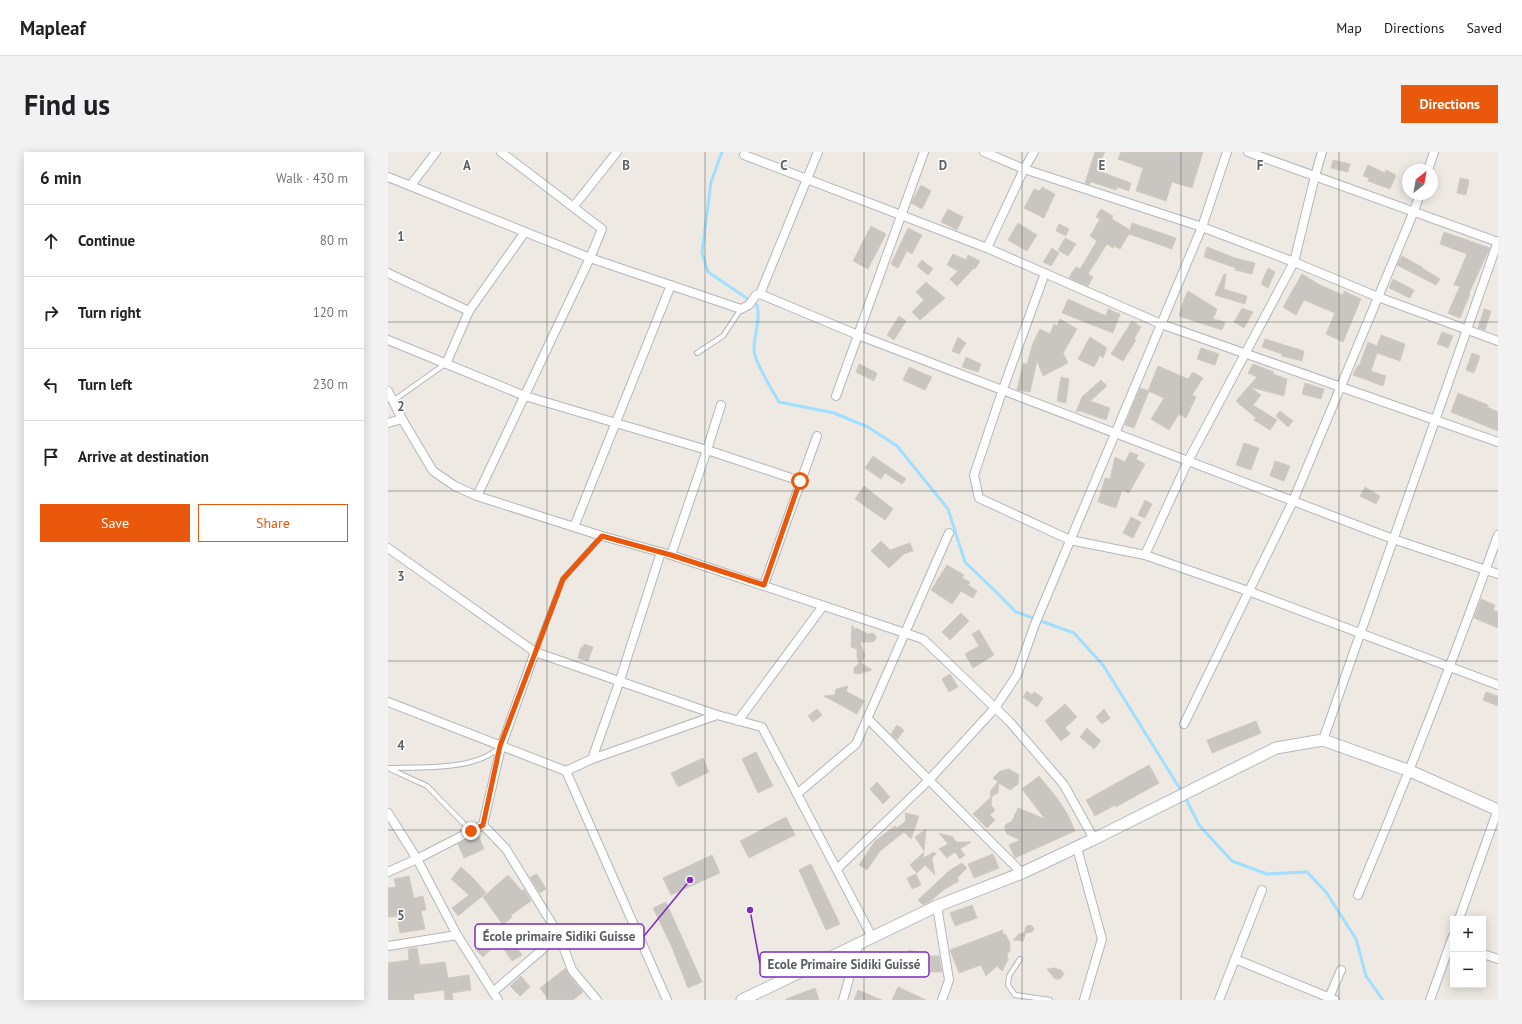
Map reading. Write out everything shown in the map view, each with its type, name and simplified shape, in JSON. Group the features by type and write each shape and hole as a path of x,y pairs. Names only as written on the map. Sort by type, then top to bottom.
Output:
{"street":[{"path":"411,185 436,152"},
{"path":"477,496 590,258 602,229 574,206 501,152"},
{"path":"574,206 617,152"},
{"path":"388,177 590,258 671,285 745,307 758,294 818,152"},
{"path":"836,396 924,152"},
{"path":"984,152 1024,169 1202,227 1294,262 1378,297 1498,341"},
{"path":"987,248 1024,169 1034,152"},
{"path":"837,869 929,780 995,708 1017,675 1036,620 1202,227 1227,152"},
{"path":"1248,152 1498,241 1437,420 1393,538 1324,740"},
{"path":"1145,556 1188,460 1294,262 1322,152"},
{"path":"1430,164 1434,152"},
{"path":"744,155 987,248 1161,324 1498,442"},
{"path":"1184,724 1293,501 1418,200"},
{"path":"446,364 469,311 525,232"},
{"path":"1045,273 974,475 979,498 1070,540 1145,556 1248,591 1449,668 1498,685"},
{"path":"388,274 469,311"},
{"path":"574,527 671,285"},
{"path":"758,294 858,335 1003,389 1293,501 1393,538 1498,574"},
{"path":"388,340 525,396 707,450 800,481"},
{"path":"388,391 402,419 433,471 456,486 477,496 602,536 671,555 923,639 1009,722 1064,785 1094,840"},
{"path":"671,555 721,405"},
{"path":"388,423 402,419"},
{"path":"764,585 817,436"},
{"path":"797,794 856,744 949,533"},
{"path":"1358,895 1410,771 1498,535"},
{"path":"388,548 535,652 620,680 717,715 762,727 872,937"},
{"path":"592,759 620,680 661,552"},
{"path":"738,720 823,606"},
{"path":"483,825 500,746 535,652"},
{"path":"388,702 566,771 667,1000"},
{"path":"566,771 592,759 717,715"},
{"path":"868,718 1022,873"},
{"path":"742,1000 937,906 1022,873 1094,840 1276,748 1324,740 1410,771 1498,809 1460,916"},
{"path":"388,813 417,859 457,935 498,1000"},
{"path":"388,872 417,859 483,825"},
{"path":"483,825 506,849 559,935 572,970 597,1000"},
{"path":"1077,848 1102,939 1084,1000"},
{"path":"1219,1000 1262,890"},
{"path":"937,906 949,980 942,1000"},
{"path":"388,946 457,935"},
{"path":"494,992 559,935"},
{"path":"844,1000 859,943"},
{"path":"1430,1000 1450,946"},
{"path":"1486,955 1498,959"},
{"path":"1235,959 1331,999 1341,970"}],"lane":[{"path":"697,353 723,336 745,307"},
{"path":"394,401 446,364"},
{"path":"535,652 563,579 602,536"},
{"path":"388,768 451,767 491,756 500,746"},
{"path":"388,768 427,786 471,831"},
{"path":"1020,959 1009,976 1008,985 1015,995 1050,1000"}],"building":[{"path":"1095,152 1105,152 1096,170 1131,183 1129,191 1117,187 1116,190 1091,182 1089,185 1085,183"},
{"path":"1121,152 1203,152 1192,188 1172,182 1166,201 1136,191 1143,168 1118,159"},
{"path":"1333,160 1350,164 1348,172 1331,168"},
{"path":"1368,165 1385,173 1386,170 1396,175 1390,189 1368,181 1369,178 1363,176"},
{"path":"1460,178 1469,180 1466,195 1457,193"},
{"path":"921,185 931,191 922,209 911,203"},
{"path":"1042,187 1055,194 1044,218 1024,208 1034,189 1040,191"},
{"path":"948,209 963,217 957,230 941,222"},
{"path":"1101,209 1113,216 1112,219 1130,230 1132,223 1176,238 1172,249 1129,234 1120,249 1114,246 1113,248 1107,244 1088,274 1093,277 1088,286 1073,280 1069,277 1076,267 1080,269 1097,241 1090,236 1100,219 1096,217"},
{"path":"1018,223 1037,235 1027,251 1008,240"},
{"path":"1059,224 1069,229 1066,236 1056,231"},
{"path":"871,226 886,234 868,269 853,261"},
{"path":"908,228 922,235 912,254 907,251 898,268 891,264"},
{"path":"1444,232 1490,248 1469,293 1470,294 1460,318 1448,313 1460,286 1454,285 1467,254 1440,244"},
{"path":"1065,238 1076,244 1068,256 1058,250"},
{"path":"1207,247 1235,258 1255,263 1252,274 1235,270 1236,268 1204,257"},
{"path":"1052,248 1059,253 1051,266 1043,262"},
{"path":"953,254 966,260 968,255 980,261 975,269 974,268 957,286 950,279 958,271 947,265"},
{"path":"1402,256 1440,279 1436,285 1397,265"},
{"path":"922,260 933,269 928,275 917,266"},
{"path":"1268,268 1275,272 1268,288 1261,284"},
{"path":"1224,274 1226,274 1224,289 1247,296 1245,304 1215,295"},
{"path":"1302,274 1320,285 1343,295 1344,291 1361,299 1343,342 1326,334 1335,313 1304,300 1296,315 1283,307"},
{"path":"1393,279 1414,290 1410,298 1389,288"},
{"path":"926,282 945,298 920,320 912,312 924,300 916,292"},
{"path":"1188,291 1217,309 1213,319 1225,322 1222,330 1179,316"},
{"path":"1068,299 1106,316 1108,309 1120,314 1113,333 1062,313"},
{"path":"1242,308 1253,312 1244,328 1234,322"},
{"path":"1484,309 1491,311 1485,330 1478,328"},
{"path":"899,316 906,321 894,340 887,335"},
{"path":"1060,319 1077,329 1063,353 1068,363 1043,376 1037,361 1030,392 1017,390 1023,363 1027,364 1033,343 1040,329 1050,334 1054,324 1057,326"},
{"path":"1132,321 1141,327 1134,339 1136,340 1123,361 1111,354"},
{"path":"1442,332 1453,336 1448,348 1437,344"},
{"path":"1381,335 1405,344 1400,361 1377,353 1371,371 1386,376 1383,386 1353,375 1357,366 1359,366 1368,342 1377,346"},
{"path":"958,337 966,343 959,354 952,351"},
{"path":"1090,337 1107,348 1103,358 1100,355 1094,367 1078,359"},
{"path":"1265,339 1304,351 1302,361 1282,356 1282,354 1262,347"},
{"path":"1201,348 1219,354 1215,365 1197,359"},
{"path":"1472,353 1480,356 1474,373 1466,370"},
{"path":"966,357 981,364 978,372 962,367"},
{"path":"859,364 877,373 874,381 856,372"},
{"path":"1253,364 1287,379 1284,396 1250,387 1261,395 1253,405 1277,420 1270,430 1254,420 1256,418 1236,401 1257,377 1248,373"},
{"path":"1158,366 1188,379 1193,372 1203,378 1192,395 1196,397 1186,418 1179,414 1169,430 1151,419 1164,398 1148,391"},
{"path":"909,367 932,377 925,390 903,380"},
{"path":"1061,377 1069,379 1066,403 1057,401"},
{"path":"1101,380 1107,386 1090,401 1110,408 1106,420 1080,411 1076,412 1082,397"},
{"path":"1305,383 1324,389 1321,399 1302,394"},
{"path":"1140,388 1149,391 1134,428 1125,425"},
{"path":"1458,393 1488,405 1487,407 1498,412 1498,431 1451,412"},
{"path":"1280,411 1293,421 1288,427 1276,416"},
{"path":"1244,443 1259,448 1251,470 1236,465"},
{"path":"1130,452 1138,455 1136,459 1145,464 1129,493 1122,490 1116,508 1098,502 1105,478 1110,479 1115,457 1125,462"},
{"path":"873,456 906,479 902,484 885,473 881,479 865,468"},
{"path":"1275,461 1290,466 1284,481 1270,476"},
{"path":"864,486 893,509 885,520 855,499"},
{"path":"1365,487 1380,496 1376,504 1360,496"},
{"path":"1145,500 1152,504 1145,518 1138,515"},
{"path":"1131,517 1141,522 1133,538 1123,533"},
{"path":"881,541 890,550 910,543 913,551 904,554 889,568 871,551"},
{"path":"947,565 964,575 962,578 970,582 968,585 977,591 973,598 961,591 952,604 931,590"},
{"path":"1481,599 1495,605 1493,610 1498,612 1498,628 1474,618"},
{"path":"961,613 969,621 950,640 942,632"},
{"path":"852,625 855,630 856,628 868,634 873,633 876,636 876,639 873,642 860,642 865,656 861,663 872,670 858,674 854,673 854,668 859,663 857,649 851,647"},
{"path":"979,630 994,655 973,668 965,654 979,646 972,634"},
{"path":"584,644 593,647 588,661 578,658 581,647 583,647"},
{"path":"950,674 958,687 949,692 942,679"},
{"path":"848,686 846,691 864,701 857,714 824,696 835,695 836,689"},
{"path":"1027,691 1032,695 1034,692 1043,698 1037,707 1023,697"},
{"path":"1486,692 1498,696 1498,706 1483,700"},
{"path":"1065,704 1077,717 1065,728 1070,734 1061,741 1045,721"},
{"path":"817,709 822,715 813,722 808,716"},
{"path":"1104,709 1110,718 1102,724 1096,717"},
{"path":"1256,721 1261,733 1212,753 1207,740"},
{"path":"897,725 904,730 897,740 891,734"},
{"path":"1087,728 1101,741 1094,749 1080,737"},
{"path":"756,752 773,786 758,793 742,759"},
{"path":"703,758 709,772 678,787 671,773"},
{"path":"1149,765 1159,783 1116,807 1115,805 1095,816 1086,800"},
{"path":"1009,769 1019,775 1018,784 1010,790 999,783 998,793 990,796 991,790 998,782 993,778 1000,771"},
{"path":"1039,776 1057,798 1068,815 1075,831 1015,858 1009,845 1020,840 1007,834 1005,825 1012,821 1018,808 1045,819 1022,789"},
{"path":"877,782 890,797 883,804 870,789"},
{"path":"992,796 991,805 995,810 990,815 995,820 987,828 973,814"},
{"path":"905,813 919,816 911,839 904,832 880,851 867,870 859,865 875,841 895,826 897,828 906,821"},
{"path":"786,817 795,835 749,858 740,841"},
{"path":"926,829 924,851 915,837"},
{"path":"939,833 953,837 956,842 971,842 960,849 965,855 960,859 955,852 947,858 939,849 948,844"},
{"path":"478,835 484,849 464,858 458,844"},
{"path":"924,852 923,858 934,852 936,854 932,858 935,875 925,865 917,873 910,865"},
{"path":"993,854 999,868 974,878 968,864"},
{"path":"712,855 720,873 671,895 663,878"},
{"path":"962,863 967,868 957,878 959,881 943,890 931,901 923,905 918,900 950,870"},
{"path":"811,864 840,924 826,930 799,870"},
{"path":"461,867 486,893 458,916 452,908 469,895 451,879"},
{"path":"537,874 546,889 540,893 530,877"},
{"path":"916,874 921,885 912,889 907,878"},
{"path":"508,875 522,891 524,889 531,901 511,915 512,917 503,925 483,897"},
{"path":"409,876 414,898 423,896 426,910 421,911 425,929 400,933 397,916 388,917 388,888 396,887 394,879"},
{"path":"666,902 702,982 688,988 671,945 653,908"},
{"path":"972,905 977,918 955,926 950,913"},
{"path":"1028,925 1032,926 1034,929 1032,932 1026,933 1023,941 1013,940 1019,934 1025,932 1025,928"},
{"path":"500,926 508,934 522,955 512,961 499,942 483,957 475,949"},
{"path":"1003,930 1002,933 1006,935 1010,943 1010,951 1007,954 1008,960 1002,971 997,966 986,976 981,965 959,973 950,950"},
{"path":"417,948 420,965 445,962 448,978 469,975 471,990 452,993 453,1000 445,1000 444,990 414,994 414,1000 388,1000 388,963 409,960 408,949"},
{"path":"909,950 922,954 918,967 905,963"},
{"path":"930,956 939,956 942,972 930,972"},
{"path":"566,968 568,974 583,992 573,1000 549,1000 540,988"},
{"path":"1054,968 1061,970 1064,974 1060,979 1055,979 1047,969"},
{"path":"521,976 530,987 520,996 510,986"},
{"path":"898,987 926,1000 892,1000"},
{"path":"815,988 819,1000 786,1000 786,999"},
{"path":"858,990 882,1000 854,1000"}],"waterway":[{"path":"722,152 711,182 702,252 708,272 757,305 758,322 754,343 755,354 764,376 779,402 834,413 868,427 897,446 948,509 965,562 1016,612 1074,633 1103,665 1182,792"},
{"path":"1185,797 1199,825 1232,861 1267,874 1307,872 1326,892 1356,939 1366,976 1383,1000"}],"place":[{"name":"École primaire Sidiki Guisse","path":"690,880"},
{"name":"Ecole Primaire Sidiki Guissé","path":"750,910"}],"route":[{"path":"471,831 483,825 500,746 563,579 602,536 671,555 764,585 800,481"}]}
